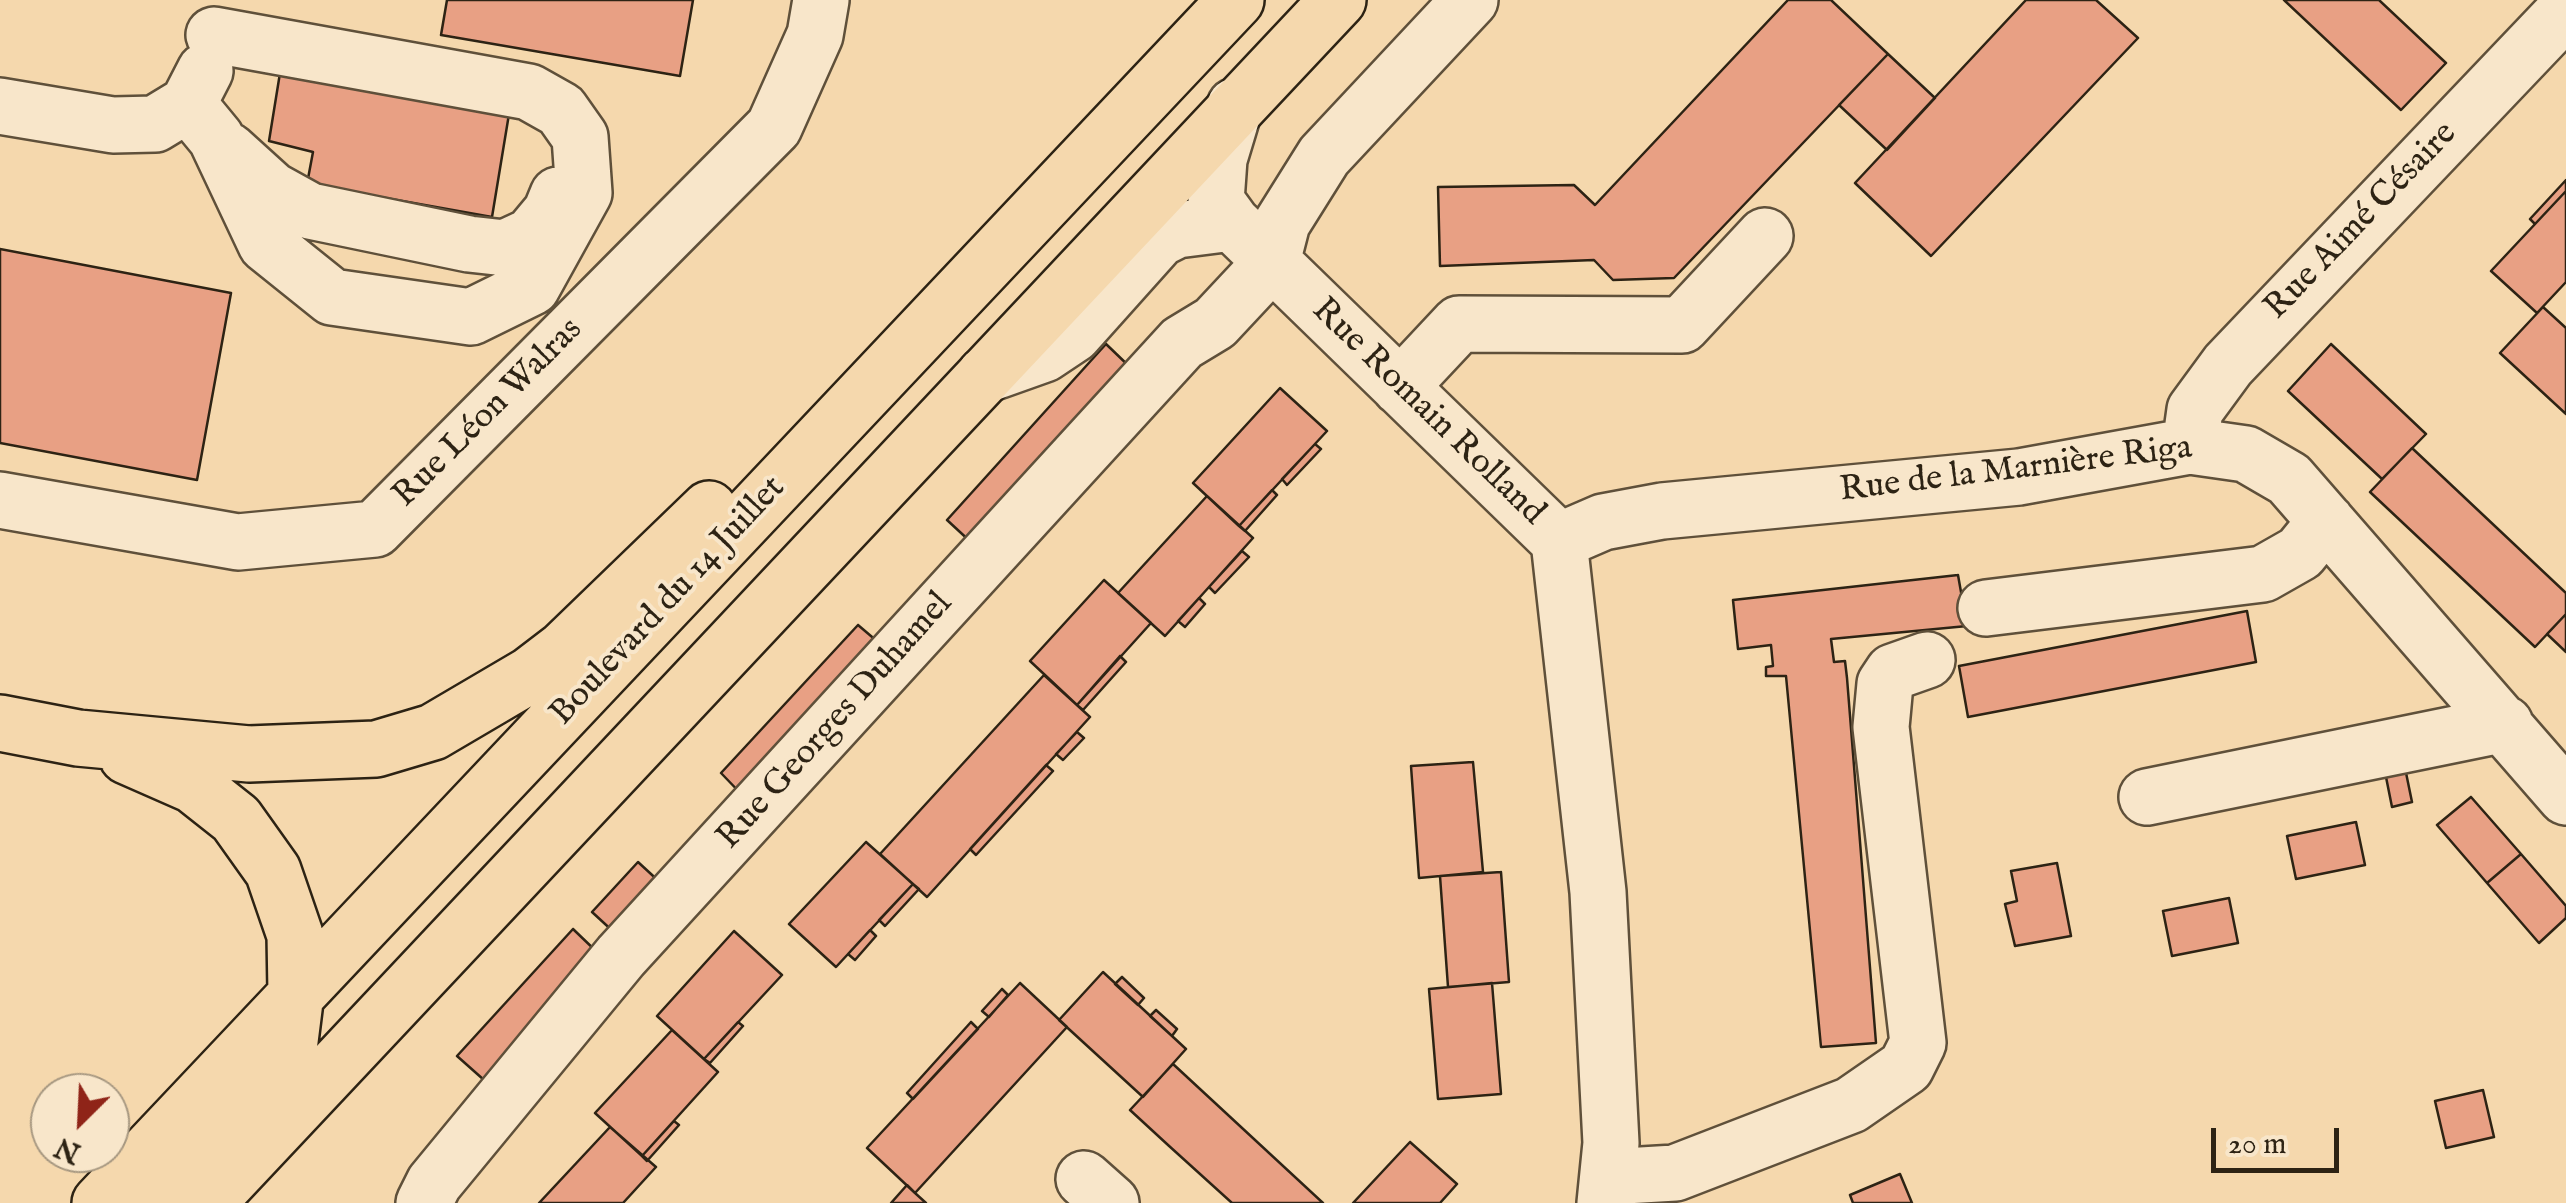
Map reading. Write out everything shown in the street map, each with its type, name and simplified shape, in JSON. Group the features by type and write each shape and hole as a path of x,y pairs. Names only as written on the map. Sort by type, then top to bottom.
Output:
{"main road":[{"name":"Boulevard du 14 Juillet","path":"100,1203 1236,0"},
{"path":"207,1203 1338,0"},
{"path":"0,723 78,738 310,754 376,749 434,732 496,699 564,649 716,502 817,412 905,351"},
{"path":"78,738 193,785 236,819 273,871 295,935 296,993 290,1041 277,1071 239,1124 164,1203"}],"street":[{"name":"Rue Léon Walras","path":"0,500 238,542 375,529 774,127 815,35 820,0"},
{"path":"1272,262 1282,223 1324,156 1470,0"},
{"name":"Rue Aimé Césaire","path":"2190,446 2195,410 2228,364 2557,8"},
{"path":"217,18 352,61 530,92 561,110 580,137 584,193 532,287 471,317 332,297 266,244 202,121 203,83 217,18"},
{"path":"0,106 138,126 202,121 272,190 310,210 469,244 505,248 531,236 552,212 564,181 562,150 550,116 518,100 387,80 352,61"},
{"path":"985,374 1044,354 1074,334 1159,240 1176,230 1232,224 1216,201 1219,159 1235,106"},
{"name":"Rue Romain Rolland","path":"1232,224 1559,541 1598,892 1610,1142 1606,1190"},
{"path":"1400,387 1459,324 1682,325 1765,236"},
{"name":"Rue Georges Duhamel","path":"424,1203 434,1183 621,956 1182,343 1215,323 1272,262"},
{"path":"532,287 554,347"},
{"name":"Rue de la Marnière Riga","path":"1559,541 1604,522 1662,511 2019,477 2190,446 2246,454 2289,479 2566,797"},
{"path":"1986,608 2263,574 2300,552 2326,521"},
{"path":"1606,1190 1675,1173 1851,1105 1906,1067 1918,1043 1881,726 1884,684 1893,672 1927,660"},
{"path":"2147,796 2505,724"}],"building":[{"path":"447,0 693,0 680,76 441,35"},
{"path":"1788,0 1831,0 1888,54 1674,278 1613,280 1594,260 1440,266 1438,187 1574,185 1595,205"},
{"path":"2026,0 2096,0 2138,38 1931,256 1855,183"},
{"path":"2284,0 2379,0 2446,63 2401,110"},
{"path":"1888,54 1935,98 1887,150 1839,105"},
{"path":"280,73 509,114 492,217 307,184 313,152 269,141"},
{"path":"2566,180 2566,191 2535,224 2530,219"},
{"path":"2566,191 2566,282 2537,313 2491,271"},
{"path":"0,249 231,293 197,480 0,443"},
{"path":"2543,307 2566,328 2566,414 2500,353"},
{"path":"1106,344 1133,370 974,545 947,520"},
{"path":"2331,344 2426,434 2382,479 2288,391"},
{"path":"1280,388 1327,431 1239,526 1193,483"},
{"path":"1315,444 1321,449 1287,485 1282,479"},
{"path":"2412,448 2566,593 2566,614 2535,647 2370,492"},
{"path":"1272,490 1277,495 1245,531 1239,526"},
{"path":"1207,496 1253,538 1165,636 1118,593"},
{"path":"1242,551 1249,557 1215,593 1209,587"},
{"path":"1958,575 1967,626 1831,639 1834,662 1845,661 1847,678 1876,1043 1821,1047 1786,676 1766,676 1766,667 1773,666 1771,645 1738,649 1733,600"},
{"path":"1104,580 1151,623 1077,705 1030,661"},
{"path":"1199,598 1205,604 1185,627 1178,621"},
{"path":"2247,611 2256,662 1968,717 1959,666"},
{"path":"2566,614 2566,652 2547,634"},
{"path":"858,625 885,648 746,799 721,773"},
{"path":"1120,656 1126,662 1083,710 1077,705"},
{"path":"1044,675 1090,717 927,897 880,854"},
{"path":"1077,732 1084,738 1063,760 1056,754"},
{"path":"1473,762 1483,872 1419,878 1411,766"},
{"path":"2404,763 2412,802 2392,807 2384,767"},
{"path":"1046,765 1053,771 976,855 970,849"},
{"path":"2471,797 2521,854 2487,883 2437,825"},
{"path":"2356,822 2365,865 2296,879 2287,836"},
{"path":"866,842 913,884 836,967 789,924"},
{"path":"2521,854 2566,906 2566,918 2539,943 2487,883"},
{"path":"638,862 664,886 617,935 592,912"},
{"path":"2057,863 2071,936 2015,946 2005,904 2017,901 2011,871"},
{"path":"1501,872 1509,982 1448,987 1440,876"},
{"path":"913,884 919,889 885,926 879,920"},
{"path":"2229,898 2238,943 2172,956 2163,911"},
{"path":"573,929 599,954 484,1080 457,1056"},
{"path":"870,930 876,936 855,960 848,954"},
{"path":"734,931 782,975 704,1059 657,1016"},
{"path":"1103,972 1186,1049 1143,1097 1059,1020"},
{"path":"1122,977 1144,998 1138,1005 1115,984"},
{"path":"1020,983 1067,1027 915,1193 867,1148"},
{"path":"1492,983 1501,1094 1438,1099 1429,989"},
{"path":"1002,989 1008,995 989,1017 982,1011"},
{"path":"1156,1010 1177,1029 1172,1036 1150,1016"},
{"path":"738,1022 743,1026 710,1063 704,1059"},
{"path":"971,1022 978,1029 913,1099 907,1093"},
{"path":"672,1030 718,1072 642,1156 595,1113"},
{"path":"1173,1064 1323,1203 1232,1203 1130,1110"},
{"path":"2483,1090 2494,1137 2446,1148 2435,1101"},
{"path":"674,1121 679,1125 647,1161 642,1156"},
{"path":"610,1127 656,1167 623,1203 539,1203"},
{"path":"1410,1142 1457,1184 1440,1203 1353,1203"},
{"path":"1900,1174 1912,1203 1853,1203 1850,1195"},
{"path":"907,1185 915,1193 926,1203 891,1203"}]}
